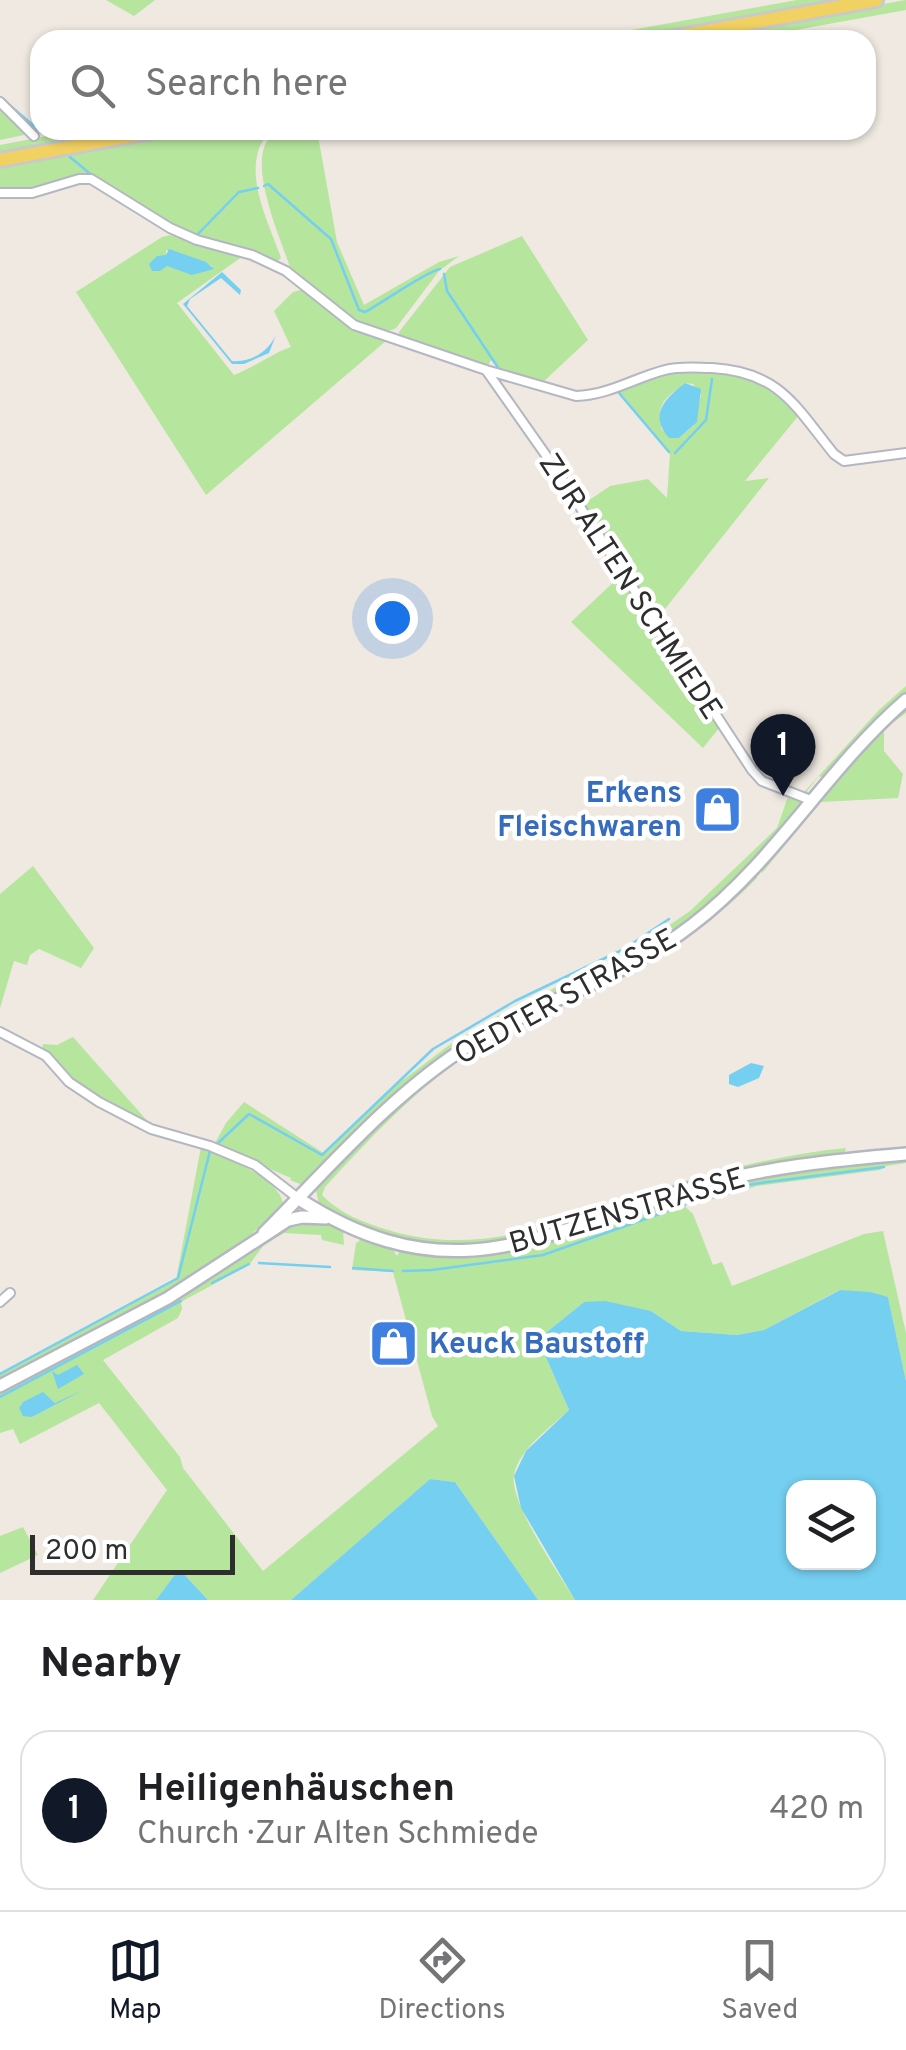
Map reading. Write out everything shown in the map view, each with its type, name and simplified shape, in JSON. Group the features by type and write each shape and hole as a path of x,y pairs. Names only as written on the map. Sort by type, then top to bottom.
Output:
{"main road":[{"path":"712,30 876,0"},
{"path":"0,160 108,140"},
{"name":"OEDTER STRASSE","path":"264,1233 295,1195 375,1120 449,1059 492,1032 641,959 694,924 760,864 869,735 906,700"},
{"name":"BUTZENSTRASSE","path":"295,1195 329,1218 398,1244 474,1252 536,1241 744,1174 906,1154"},
{"path":"0,1386 206,1275 264,1233 302,1217 329,1218"}],"street":[{"path":"0,102 30,132"},
{"path":"0,193 32,193 91,179 170,228 286,270 354,325 486,370 576,396 597,396 667,369 740,370 766,379 779,389 844,461 906,452"},
{"name":"ZUR ALTEN SCHMIEDE","path":"486,370 752,770 762,782 814,801"},
{"path":"0,1032 46,1056 69,1082 99,1102 151,1130 210,1146 256,1165 295,1195"},
{"path":"0,1302 10,1293"}],"green space":[{"path":"106,0 155,0 134,16"},
{"path":"797,0 853,0 689,30 631,30"},
{"path":"906,0 906,10 795,30 736,30"},
{"path":"0,105 26,132 24,135 0,140"},
{"path":"30,139 86,140 0,156 0,145"},
{"path":"130,140 264,140 256,159 258,192 281,258 277,262 190,235 88,173 32,191 0,191 0,164"},
{"path":"319,140 337,242 364,305 439,262 459,256 439,271 396,328 371,329 344,315 290,267 262,175 267,142"},
{"path":"170,235 243,256 177,303 234,375 291,347 274,311 293,292 304,289 339,317 387,340 206,495 76,292","holes":["166,250 213,266 167,266"]},
{"path":"522,236 588,340 542,383 498,369 491,360 487,367 400,339 399,332 450,267"},
{"path":"714,371 754,379 776,392 799,415 745,481 769,478 657,619 582,505 610,486 648,479 667,498 670,454 617,391 669,372","holes":["685,383 693,384 701,395 694,425 679,438 662,430 661,407"]},
{"path":"624,578 719,728 703,748 571,622 617,579"},
{"path":"906,686 906,695 823,778 819,776 807,791 811,795 793,790 805,791 879,710"},
{"path":"906,705 906,713 884,729 884,751 903,774 898,798 821,802 762,873 762,868 848,764"},
{"path":"789,794 802,799 805,807 720,898 661,943 480,1034 307,1182 300,1184 214,1145 244,1102 325,1154 387,1092 448,1046 508,1010 627,954 690,911 777,828"},
{"path":"33,866 94,948 81,968 39,949 30,955 27,965 14,961 0,1008 0,894"},
{"path":"757,873 757,878 726,907 659,957 607,986 513,1029 449,1068 384,1125 325,1187 322,1195 344,1212 379,1227 426,1238 464,1240 537,1228 763,1161 846,1148 844,1155 693,1182 582,1223 514,1242 446,1248 375,1234 319,1204 316,1190 323,1180 413,1092 454,1060 494,1035 582,993 729,899"},
{"path":"73,1037 151,1125 85,1091 42,1049 43,1044 57,1045"},
{"path":"201,1147 263,1178 283,1205 241,1244 162,1297 0,1383 0,1374 176,1280"},
{"path":"906,1156 906,1163 880,1170 757,1186 697,1204 695,1199 699,1190 751,1176"},
{"path":"676,1198 693,1214 713,1265 722,1262 732,1286 864,1234 883,1231 906,1333 906,1381 888,1297 839,1290 764,1330 737,1335 681,1331 651,1311 584,1302 547,1332 545,1355 569,1410 529,1447 514,1475 527,1520 575,1600 538,1600 455,1482 430,1479 291,1600 208,1600 179,1569 156,1600 93,1600 167,1490 99,1403 20,1444 13,1429 0,1433 0,1391 183,1294 291,1222 325,1221 343,1231 344,1245 322,1240 321,1235 284,1233 263,1246 249,1265 181,1302 178,1318 103,1360 263,1571 438,1426 393,1272 352,1270 356,1243 363,1238 391,1247 397,1256 400,1251 477,1254 576,1233","holes":["84,1389 32,1417 20,1405 43,1393 55,1403"]},
{"path":"23,1527 38,1555 0,1573 0,1536"}],"water":[{"path":"169,249 206,262 214,269 192,275 167,266 152,271 149,264"},
{"path":"222,272 241,290 240,295 221,278 190,299 187,306 232,361 259,354 276,335 269,353 244,364 232,364 183,304"},
{"path":"685,383 701,389 697,422 679,438 669,438 660,421 662,407"},
{"path":"751,1063 764,1066 759,1078 738,1087 729,1084 729,1075"},
{"path":"840,1290 888,1297 906,1381 906,1600 575,1600 521,1508 514,1476 526,1451 569,1410 545,1355 547,1332 584,1302 605,1301 651,1311 681,1331 737,1335 764,1330"},
{"path":"77,1365 84,1374 58,1389 52,1371 58,1375"},
{"path":"85,1389 32,1417 23,1416 19,1408 43,1392 55,1403"},
{"path":"430,1479 455,1482 538,1600 291,1600"},
{"path":"179,1569 208,1600 156,1600"}],"waterway":[{"path":"0,97 30,123"},
{"path":"70,157 94,177"},
{"path":"264,186 268,184 331,239 359,310 365,312 440,269"},
{"path":"195,237 239,192 258,188"},
{"path":"444,274 447,291 499,369 535,380"},
{"path":"675,453 706,420 712,379"},
{"path":"562,388 578,392"},
{"path":"619,393 669,452"},
{"path":"216,1145 249,1114 322,1155 433,1049 515,1001 624,949 669,919"},
{"path":"0,1374 178,1278 210,1151"},
{"path":"699,1200 753,1184 884,1167"},
{"path":"403,1271 543,1255 685,1205"},
{"path":"259,1263 330,1267"},
{"path":"212,1283 249,1264"},
{"path":"353,1268 393,1271"},
{"path":"0,1397 181,1301"}],"place":[{"name":"Heiligenhäuschen","path":"783,796"},
{"name":"Erkens Fleischwaren","path":"717,809"},
{"name":"Keuck Baustoff","path":"394,1343"}]}
